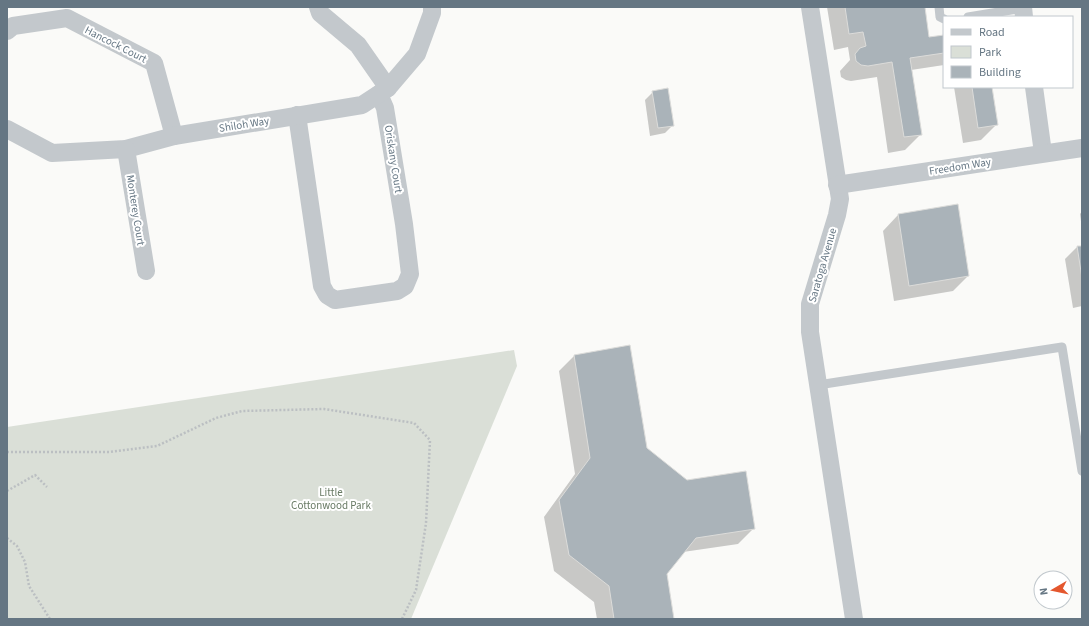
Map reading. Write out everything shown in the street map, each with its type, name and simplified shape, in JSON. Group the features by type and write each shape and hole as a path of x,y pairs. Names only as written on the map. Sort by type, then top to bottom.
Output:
{"street":[{"name":"Oriskany Court","path":"297,115 322,286 327,295 335,300 397,291 405,286 410,274 404,224 383,91 358,45 320,13 318,7"},
{"name":"Shiloh Way","path":"7,129 52,153 126,149 174,136 362,104 383,91 418,54 432,14 432,7"},
{"name":"Saratoga Avenue","path":"810,7 840,199 837,215 810,304 810,332 854,619"},
{"name":"Hancock Court","path":"7,31 13,26 67,18 154,63 174,136"},
{"path":"1034,88 1043,153"},
{"name":"Freedom Way","path":"837,185 1082,148"},
{"name":"Monterey Court","path":"126,149 146,271"}],"lane":[{"path":"939,7 940,17 943,18"},
{"path":"977,16 1023,11"},
{"path":"818,385 1062,346 1082,471"}],"path":[{"path":"7,452 109,452 157,446 216,418 242,411 324,409 414,423 430,440 426,524 416,590 402,619"},
{"path":"7,491 34,475 47,487"},
{"path":"7,538 17,546 25,562 28,586 50,619"}],"green space":[{"name":"Little Cottonwood Park","path":"514,350 517,366 411,619 7,619 7,427"}],"building":[{"path":"845,7 925,7 929,37 943,35 943,53 910,58 922,135 904,137 892,62 868,66 861,65 856,61 855,54 860,48 866,46 863,32 849,34"},
{"path":"668,88 674,126 658,128 652,91"},
{"path":"972,88 992,88 998,125 978,128"},
{"path":"958,204 969,276 909,286 898,214"},
{"path":"1077,246 1082,246 1082,278"},
{"path":"630,345 647,448 687,480 746,471 755,529 696,538 667,574 674,619 614,619 609,586 569,555 559,500 590,458 574,355"}]}
